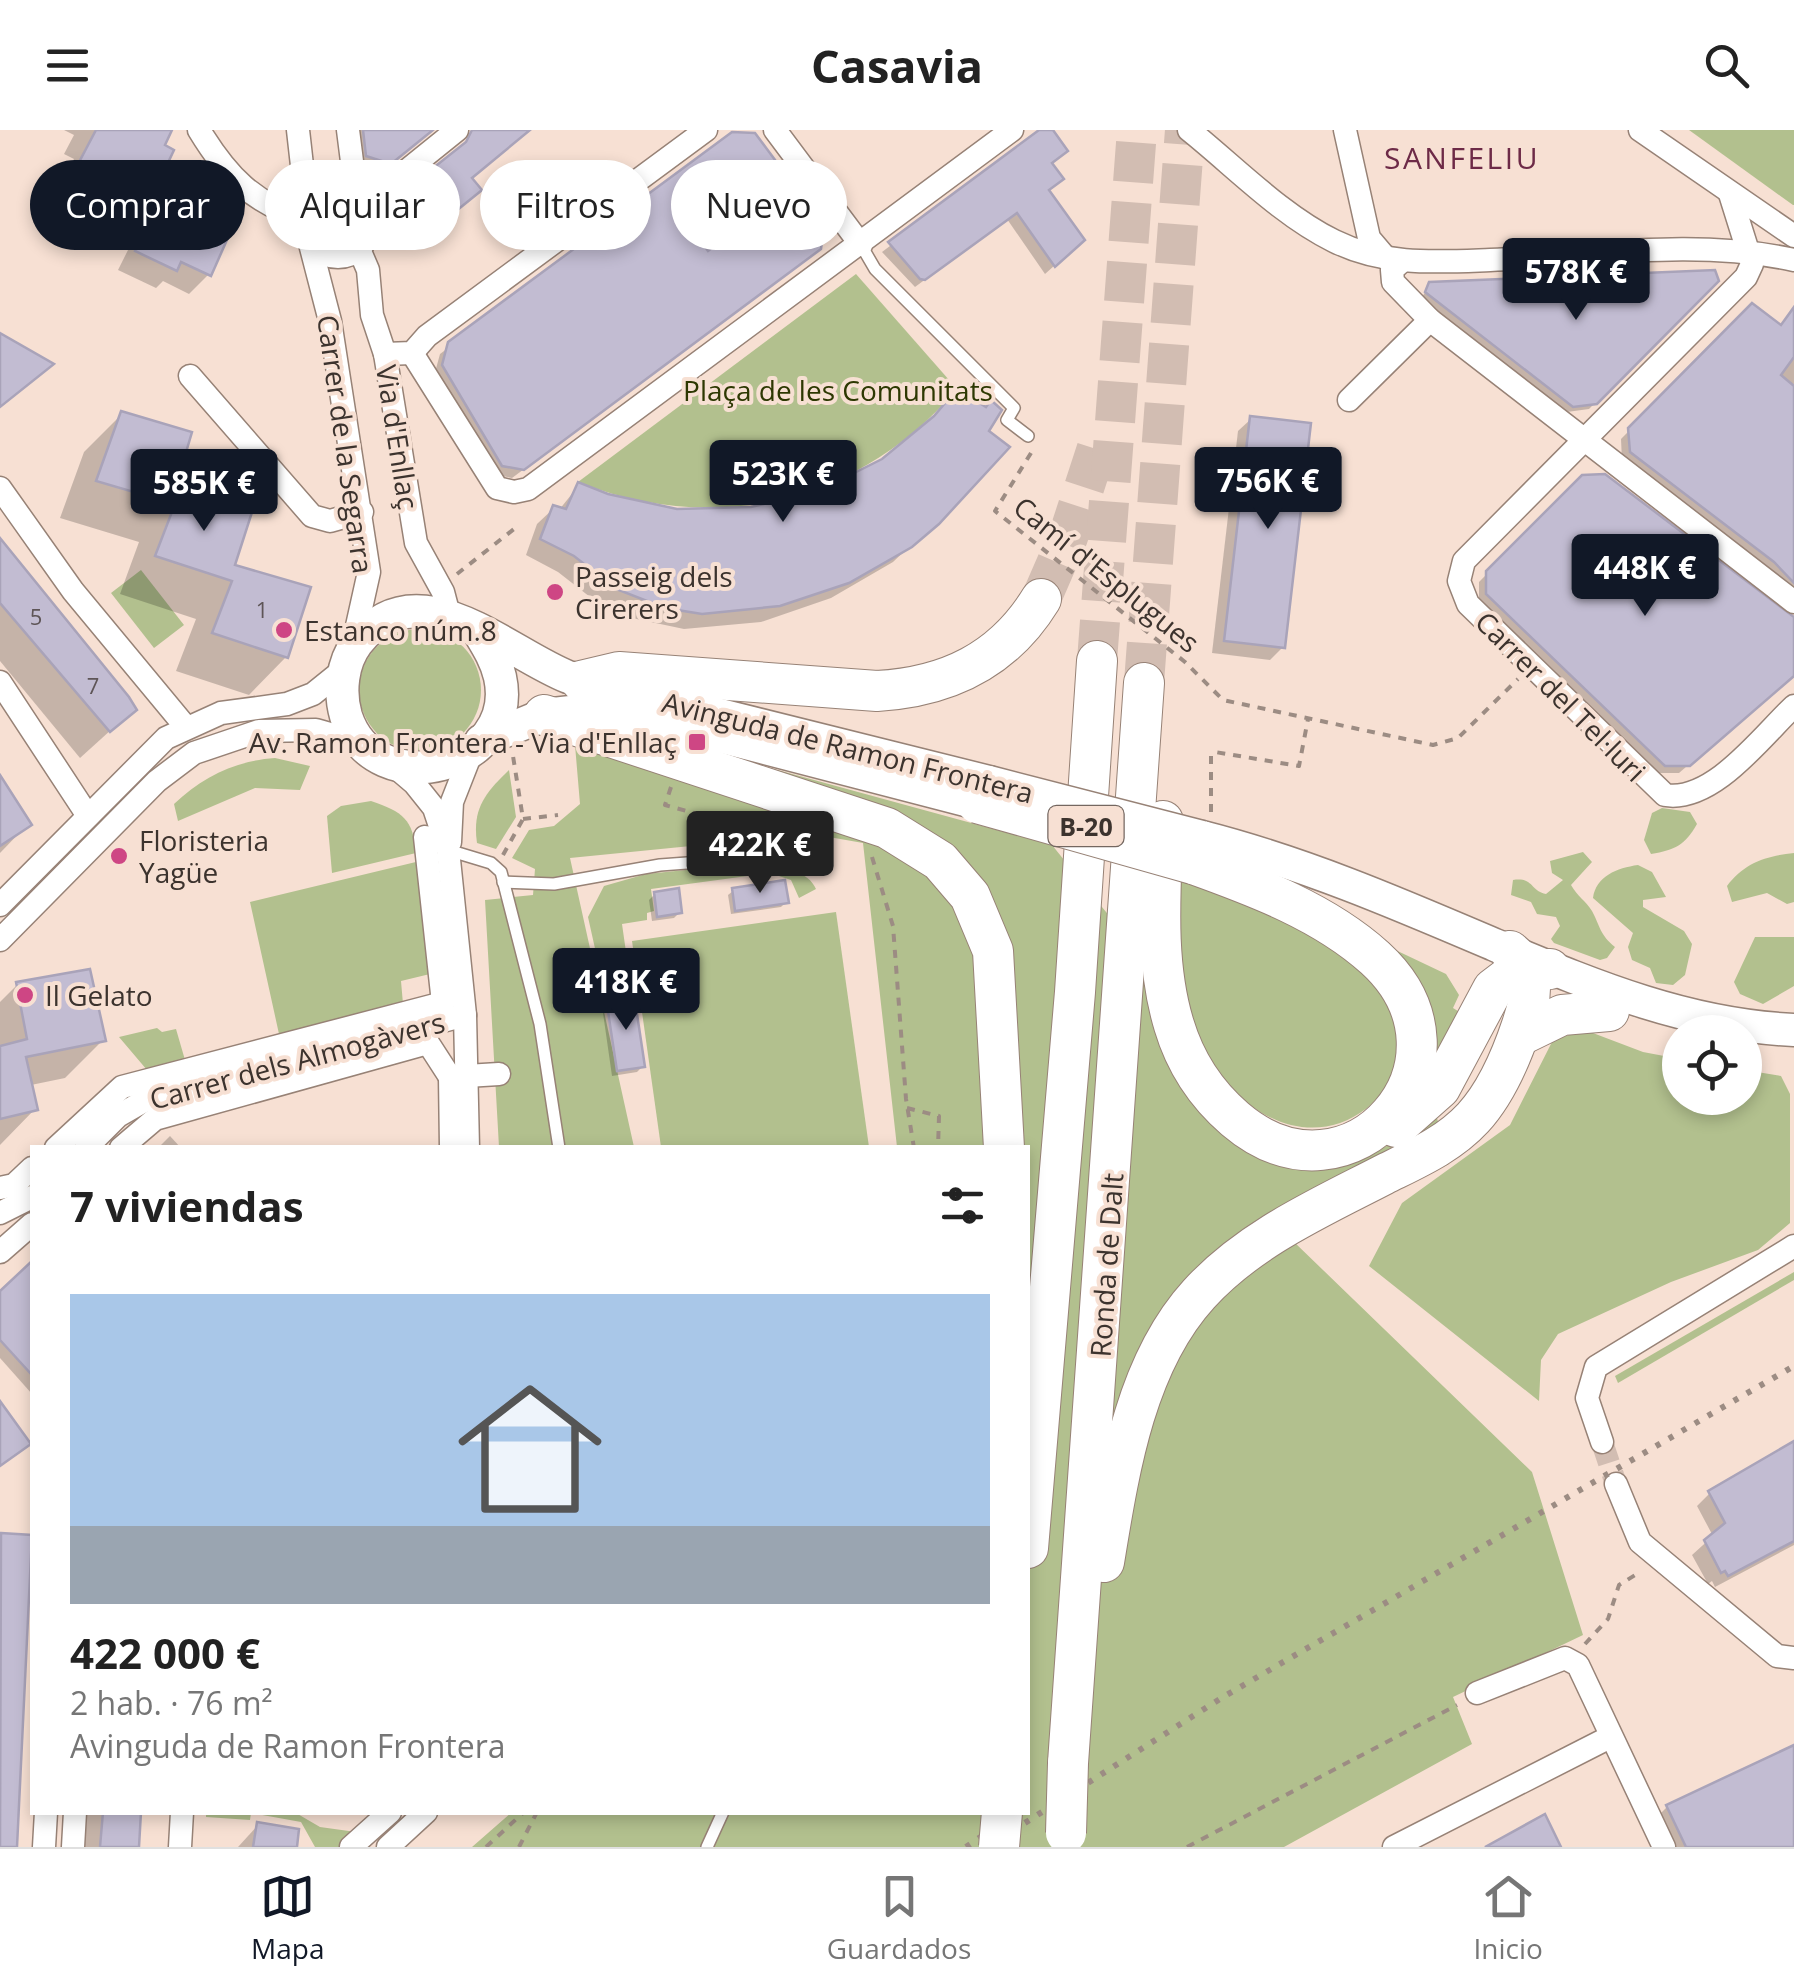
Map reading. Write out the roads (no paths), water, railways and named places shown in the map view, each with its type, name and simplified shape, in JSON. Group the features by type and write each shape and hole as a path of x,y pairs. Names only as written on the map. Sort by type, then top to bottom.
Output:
{"highway":[{"path":"581,681 619,672 876,691 918,688 961,674 991,656 1017,633 1040,599"},
{"name":"Ronda de Dalt","path":"1030,1524 1075,992 1097,661"},
{"name":"Ronda de Dalt","path":"1080,1662 1108,1249 1154,694 1161,938 1166,998 1175,1029 1203,1086 1245,1128 1285,1147 1335,1148"},
{"path":"544,715 887,828 940,862 970,896 993,951 1004,1145"},
{"path":"983,793 1200,845 1320,918 1377,960 1404,995 1414,1020 1418,1048 1407,1091 1382,1125 1335,1148"},
{"path":"1065,1847 1068,1763 1080,1662 1133,1427 1146,1383 1175,1325 1200,1293 1266,1239 1460,1131 1494,1088 1518,1036 1532,994 1527,968 1485,998 1453,1068 1418,1112 1385,1133 1335,1148"},
{"path":"1518,1036 1562,1015 1609,1012"},
{"path":"1000,1847 1002,1815"}],"street":[{"path":"199,130 235,183 265,204"},
{"path":"298,130 301,160"},
{"path":"348,130 351,160"},
{"path":"420,160 457,130"},
{"path":"385,354 412,352 428,336 706,130"},
{"path":"775,130 861,245"},
{"path":"412,352 497,488 514,492 528,489 1012,130"},
{"path":"1188,130 1309,226 1333,241 1395,261 1712,248 1794,260"},
{"path":"1345,130 1369,238 1395,261"},
{"path":"1640,130 1794,236"},
{"path":"1586,440 1746,276 1752,264 1730,194"},
{"name":"Carrer de la Segarra","path":"316,250 369,572 363,616 347,660"},
{"path":"327,250 330,256 355,250"},
{"name":"Via d'Enllaç","path":"359,250 368,270 372,315 385,354 416,542 443,592 448,611 466,623"},
{"path":"1395,261 1393,282 1430,320 1794,602"},
{"path":"1348,400 1430,320"},
{"path":"190,376 312,516 330,522 362,512"},
{"name":"Carrer del Tel·luri","path":"1586,440 1464,561 1459,581 1468,604 1655,789 1677,797 1719,777 1794,706"},
{"path":"0,488 73,591 185,726"},
{"path":"0,905 148,752 185,726 221,713 287,704 312,694 347,660 366,631 394,614 429,611 466,623 501,680 499,720 488,746 455,788 448,850 465,1015 450,1145"},
{"name":"Avinguda de Ramon Frontera","path":"466,623 544,668 581,681 983,793"},
{"path":"347,660 347,719 362,743"},
{"path":"0,682 88,816"},
{"name":"Avinguda de Ramon Frontera","path":"488,746 544,715 589,710 983,793"},
{"path":"0,940 157,781 194,753 258,730 316,730 362,743 414,783 434,808 448,850"},
{"path":"389,763 416,769 441,768 488,746"},
{"path":"59,1145 122,1087 443,1003 425,837"},
{"path":"1200,845 1527,968 1644,1005 1719,1023 1794,1030"},
{"path":"1527,968 1609,1012 1662,1030"},
{"name":"Carrer dels Almogàvers","path":"89,1145 118,1116 144,1101 465,1015"},
{"path":"124,1145 155,1118 428,1043 458,1076 468,1145"},
{"path":"1762,1049 1794,1052"},
{"path":"458,1076 500,1074"},
{"path":"0,1188 14,1185 30,1170"},
{"path":"0,1213 30,1198"},
{"path":"0,1252 30,1226"},
{"path":"1602,1442 1587,1398 1596,1367 1794,1246"},
{"path":"1616,1484 1640,1542 1778,1656 1794,1658"},
{"path":"1477,1693 1565,1658 1578,1665 1664,1847"},
{"path":"1394,1847 1610,1737"},
{"path":"44,1847 46,1815"},
{"path":"73,1847 75,1815"},
{"path":"180,1847 182,1815"},
{"path":"351,1847 387,1815"},
{"path":"388,1847 423,1815"}],"lane":[{"path":"861,245 875,270 1014,408 1007,420 1028,436"},
{"path":"448,850 492,864 501,872 540,1024 559,1145"},
{"path":"504,882 554,884 660,865 796,855"},
{"path":"708,1847 722,1815"}],"tunnel":[{"path":"1097,661 1137,130"},
{"path":"1144,683 1185,130"},
{"path":"1041,599 1068,537 1097,448"},
{"path":"1602,1442 1616,1484"}],"railway":[{"path":"987,1847 1223,1697 1794,1366"},
{"path":"966,1847 995,1827"}],"place":[{"name":"Passeig dels Cirerers","path":"555,592"},
{"name":"Estanco núm.8","path":"284,630"},
{"name":"Av. Ramon Frontera - Via d'Enllaç","path":"697,742"},
{"name":"Floristeria Yagüe","path":"119,856"},
{"name":"Il Gelato","path":"25,995"}],"district":[{"name":"SANFELIU","path":"1462,157"}],"park label":[{"name":"Plaça de les Comunitats","path":"838,390"}]}
